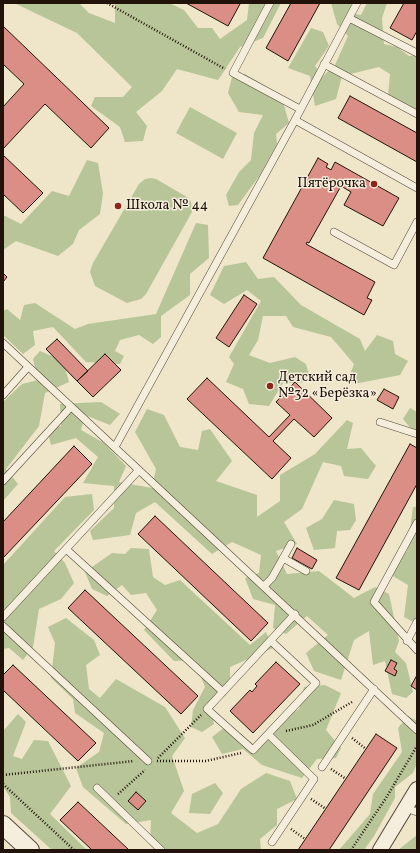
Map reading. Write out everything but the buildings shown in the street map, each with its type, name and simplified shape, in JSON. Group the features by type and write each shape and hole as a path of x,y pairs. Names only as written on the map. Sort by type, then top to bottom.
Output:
{"street":[{"path":"380,850 412,810 417,789"},
{"path":"5,827 22,850"},
{"path":"5,827 30,850"}],"lane":[{"path":"270,3 233,73 300,109"},
{"path":"115,447 295,120 357,3"},
{"path":"349,18 417,53"},
{"path":"324,64 417,114"},
{"path":"295,120 417,188"},
{"path":"334,232 394,265 417,222"},
{"path":"3,343 295,614 417,730"},
{"path":"3,395 28,367"},
{"path":"3,481 71,407"},
{"path":"380,422 417,434"},
{"path":"3,617 139,470"},
{"path":"417,523 374,602 407,641 417,650"},
{"path":"264,586 272,578 291,544"},
{"path":"66,549 223,692"},
{"path":"283,558 306,571"},
{"path":"271,641 316,683 253,750 207,709 295,614"},
{"path":"407,641 417,622"},
{"path":"3,626 151,761"},
{"path":"323,766 374,689"},
{"path":"268,734 314,779 272,842"},
{"path":"97,788 161,850"}],"path":[{"path":"107,3 233,73"},
{"path":"268,734 313,725 374,689"},
{"path":"110,801 207,709"},
{"path":"346,732 366,749"},
{"path":"351,850 386,798 417,746"},
{"path":"3,775 122,761 206,761 253,750"},
{"path":"323,766 346,779"},
{"path":"3,784 74,850"},
{"path":"304,794 326,809"},
{"path":"284,824 305,839"}],"green space":[{"path":"14,3 79,3 89,13 115,23 115,5 112,3 169,3 184,10 198,28 212,28 220,39 247,20 249,3 281,3 263,38 240,47 218,80 177,69 162,91 136,112 147,126 143,141 125,142 120,127 91,106 95,97 123,97 132,87 77,33"},
{"path":"331,3 352,3 349,13 361,15 367,3 387,3 382,18 384,44 397,47 409,56 417,55 417,118 388,96 390,74 379,67 342,76 336,99 315,106 310,76 288,68 311,28 323,32 329,46 315,66 323,76 335,65 348,36 337,24"},
{"path":"245,74 281,95 289,123 276,134 277,144 260,175 238,205 229,206 226,195 239,172 251,160 254,133 263,115 239,112 228,93 232,77"},
{"path":"190,107 237,133 223,159 176,133"},
{"path":"87,160 98,163 103,193 100,214 79,230 73,244 58,256 16,241 3,250 3,215 21,224 52,191 69,196"},
{"path":"145,179 156,179 187,197 191,202 192,212 146,294 141,299 127,303 95,286 90,272 93,263 139,184"},
{"path":"196,223 208,225 209,258 190,274 190,295 161,316 161,337 153,344 139,335 120,340 115,351 124,356 120,364 86,362 53,327 33,331 35,345 23,354 3,335 3,311 7,309 20,320 24,305 35,303 75,329 88,324 156,314"},
{"path":"246,262 258,279 274,277 301,305 360,339 365,351 377,335 393,341 395,354 408,361 400,375 354,384 349,377 354,364 331,337 293,327 286,316 263,316 258,340 249,355 270,363 295,357 306,364 310,378 301,383 283,383 269,406 249,404 243,389 226,382 234,364 229,357 261,301 247,290 224,304 210,295 224,266"},
{"path":"40,351 63,361 69,382 45,393 39,426 6,469 18,484 3,501 3,402 22,384 38,380 33,359"},
{"path":"101,402 120,414 110,425 85,415 81,430 104,443 126,466 119,482 152,488 156,469 135,432 147,409 164,415 180,447 198,450 202,431 210,429 232,461 216,481 257,495 257,517 280,501 280,475 315,454 347,420 353,423 347,449 361,448 376,466 368,479 344,476 341,466 323,462 302,509 284,522 297,544 276,551 287,574 319,571 354,598 375,587 389,594 399,641 395,652 406,663 413,692 406,698 392,694 385,661 373,665 369,631 354,640 341,680 314,671 306,653 328,635 307,616 286,634 273,628 275,605 253,599 245,578 259,573 261,555 232,542 212,554 155,502 136,513 130,535 93,540 90,531 114,508 114,486 83,483 98,457 76,438 51,445 47,428 61,426 60,404"},
{"path":"410,408 417,412 417,436 403,419"},
{"path":"92,494 94,510 54,551 65,563 74,583 61,599 39,609 33,647 23,660 9,648 3,649 3,565 65,497"},
{"path":"334,500 354,504 356,520 350,530 337,531 335,548 314,550 306,528 322,519"},
{"path":"413,507 417,507 417,624 404,617 408,585 386,572 407,551"},
{"path":"131,548 149,549 153,577 165,585 180,580 250,645 266,632 273,648 230,667 230,689 210,700 214,724 202,732 191,727 193,710 205,687 194,660 174,661 144,630 157,610 146,593 131,595 122,585 107,596 92,589 85,572 112,553 125,554"},
{"path":"66,618 94,640 100,655 86,665 89,689 100,698 116,679 165,707 185,738 172,756 184,791 171,813 197,833 218,824 241,789 266,773 290,781 297,799 277,809 277,825 260,839 261,850 155,850 150,845 151,820 126,824 83,787 76,768 99,752 104,733 75,713 73,699 51,678 55,643 48,627"},
{"path":"325,685 341,693 326,730 341,748 336,758 317,759 302,778 262,765 243,749 222,754 212,737 229,724 253,744 272,724 299,709 304,687"},
{"path":"18,714 26,722 13,756 22,759 34,740 48,741 71,786 50,814 87,850 52,850 11,813 10,797 3,786 3,731"},
{"path":"408,716 417,721 417,763 413,773 395,787 395,798 374,836 364,850 339,850 370,814 373,794 402,752 398,728"},
{"path":"215,783 223,793 210,814 189,813 192,794"},
{"path":"417,835 417,850 398,850"}],"place":[{"name":"Пятёрочка","path":"374,184"},
{"name":"Школа № 44","path":"118,206"},
{"name":"Детский сад №32 «Берёзка»","path":"270,386"}]}
